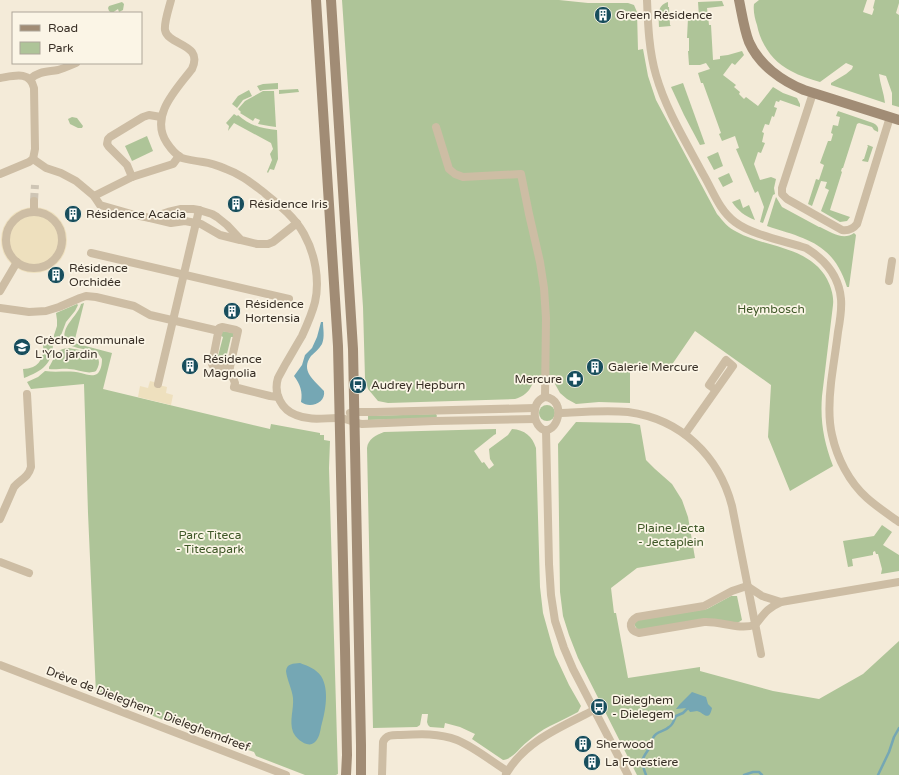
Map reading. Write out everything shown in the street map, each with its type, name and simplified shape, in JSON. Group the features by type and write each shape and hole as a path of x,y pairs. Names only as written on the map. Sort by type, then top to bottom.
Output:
{"main road":[{"path":"316,0 338,346 347,755 346,775"},
{"path":"331,0 353,340 360,775"},
{"path":"739,0 750,44 759,58 769,69 786,82 813,93 895,119"}],"street":[{"path":"171,0 165,32 168,37 190,50 193,56 194,64 165,106 161,117 161,127 165,140 172,150 179,156 188,160 214,165 236,173 252,183 278,204 297,223 311,251 316,275 316,294 313,308 307,324 278,378 278,397 286,409 300,417 340,418 362,424 535,419"},
{"path":"647,0 650,47 659,87 672,116 724,212 734,222 748,229 806,248 821,259 832,271 838,284 841,303 829,406 832,436 840,460 858,489 866,498 899,522"},
{"path":"30,79 39,73 73,64"},
{"path":"0,78 24,75 34,84 35,149 33,159 25,164 0,174"},
{"path":"813,93 782,188 782,193 787,199 842,230 850,229 857,224 895,119"},
{"path":"132,177 127,165 107,144 108,139 110,136 142,117 161,117"},
{"path":"436,126 449,169 455,174 463,177 521,174 540,262 544,288 546,318 545,397"},
{"path":"94,196 132,177 170,165 179,156"},
{"path":"33,159 46,168 69,176 94,196 100,205 171,223 185,221 196,223 206,226 220,235 257,244 268,244 273,242 297,223"},
{"path":"34,201 34,211"},
{"path":"150,218 181,209 200,210 212,214 222,221 242,240"},
{"path":"158,384 200,210"},
{"path":"34,211 46,214 53,218 59,225 62,233 62,246 56,258 39,268 30,268 17,262 8,250 3,234 14,220 23,214 34,211"},
{"path":"91,253 289,299"},
{"path":"889,281 895,272 892,261"},
{"path":"0,291 17,262"},
{"path":"0,308 29,312 46,311 80,298 93,296 131,305 150,315 218,331"},
{"path":"229,368 227,369 213,366 212,364 218,331 223,327 236,330 238,332 229,368 235,383 234,387 278,397"},
{"path":"685,434 716,390"},
{"path":"0,519 14,487 28,475 31,467 27,394"},
{"path":"545,397 550,398 556,403 558,413 556,423 546,430 539,426 535,419 535,408 539,400 545,397"},
{"path":"340,418 354,412 535,408"},
{"path":"558,413 630,412 656,419 671,426 685,434 701,447 710,458 724,482 732,506 761,654"},
{"path":"546,430 549,564 551,595 555,621 573,669 628,775"},
{"path":"0,562 28,573"},
{"path":"747,586 732,591 704,606 637,617 631,622 631,627 634,632 639,633 704,622 749,627 755,625 766,611 781,602 899,582"},
{"path":"747,586 762,596 781,602"},
{"name":"Drève de Dieleghem - Dieleghemdreef","path":"0,664 286,775"},
{"path":"382,775 383,742 384,738 389,736 406,734 433,735 450,738 473,749 506,773 520,756 535,742 594,710"}],"green space":[{"name":"Heymbosch","path":"342,0 559,0 588,3 628,3 634,5 637,12 638,50 643,49 648,76 656,100 717,214 728,226 737,232 786,249 809,260 819,268 827,279 832,292 833,302 822,396 822,423 827,449 833,466 790,491 768,437 771,385 695,331 671,366 657,371 630,367 630,403 599,402 576,404 560,393 555,384 554,375 536,376 531,387 526,393 515,399 388,403 378,401 368,389 365,378 363,307"},
{"path":"759,0 867,0 863,12 872,15 875,0 899,0 896,13 899,15 899,107 892,105 892,93 886,76 879,74 885,103 831,85 831,83 852,69 853,66 846,63 820,82 794,73 779,63 773,58 761,39 754,12 754,4"},
{"path":"722,1 724,6 707,8 709,25 711,25 713,60 720,59 720,56 742,51 744,55 735,65 732,63 723,75 736,85 734,87 740,92 739,94 744,99 746,97 758,106 773,87 783,93 797,98 800,104 800,107 780,100 779,102 776,101 774,107 777,108 774,117 772,116 769,125 765,124 762,132 764,133 762,142 765,143 761,153 758,152 754,164 760,180 771,177 776,179 774,188 775,194 773,195 763,223 760,222 764,207 758,191 755,193 736,149 739,148 735,136 722,141 719,134 721,133 703,83 701,83 698,73 710,69 706,63 700,65 689,65 689,38 687,38 688,18 699,17 698,2"},
{"path":"122,2 124,4 123,10 119,12 118,9 110,12 108,8 109,6"},
{"path":"668,2 671,26 659,27 660,9"},
{"path":"278,83 278,89 260,91 257,86 263,84"},
{"path":"683,83 705,144 700,145 671,87"},
{"path":"298,89 299,92 279,94 279,90"},
{"path":"249,90 252,96 243,100 237,108 232,104 238,96"},
{"path":"263,91 274,91 276,127 258,124 260,120 255,118 253,121 240,113 241,112 238,109 245,101"},
{"path":"838,111 873,123 877,126 878,130 878,132 872,127 859,123 857,124 830,210 850,217 847,221 840,222 821,211 829,190 825,188 827,182 821,181 812,206 808,204 816,179 819,180 824,165 820,163 828,141 831,141 833,125 838,126 840,117 836,116"},
{"path":"234,114 256,126 277,130 278,159 274,170 270,169 268,173 267,172 272,160 270,154 273,149 271,143 234,123 228,131 229,126 226,123"},
{"path":"72,117 77,118 83,126 82,128 78,128 70,124 68,119"},
{"path":"147,136 153,151 132,161 125,146"},
{"path":"868,145 873,147 868,162 862,161 864,159"},
{"path":"718,152 723,166 714,170 707,157"},
{"path":"729,173 733,182 723,187 718,178"},
{"path":"776,197 782,207 819,227 841,236 854,233 856,235 849,287 847,287 841,272 834,261 817,245 806,239 767,226"},
{"path":"740,199 743,208 749,205 755,220 742,213 732,202"},
{"name":"Parc Titeca - Titecapark","path":"84,303 74,343 112,353 103,389 270,429 271,424 320,433 320,435 324,435 324,440 330,441 329,468 338,774 305,775 256,756 254,752 192,731 96,694 84,384 31,389 27,382 38,377 45,371 76,372 91,375 98,373 101,367 102,359 98,354 96,352 69,345 66,343 64,335 65,330 77,313 81,304"},
{"path":"77,304 78,305 75,311 66,322 60,338 56,339 54,335 57,326 56,313"},
{"path":"222,331 234,333 233,337 231,337 226,358 228,359 226,365 217,365 215,358 218,356 223,337 221,336"},
{"path":"53,343 51,356 45,366 36,373 24,378 23,369 33,367 38,363 43,354 43,344"},
{"path":"69,348 96,356 99,360 99,365 96,371 82,372 72,369 49,369 56,354 61,350"},
{"path":"544,405 550,405 555,410 553,419 550,421 544,421 539,416 539,410"},
{"path":"436,414 436,418 368,420 368,416"},
{"name":"Plaine Jecta - Jectaplein","path":"576,422 630,423 640,425 646,460 672,484 682,500 688,517 695,558 637,568 611,588 614,613 616,613 628,678 700,667 700,671 773,691 819,699 863,674 899,641 899,775 637,775 578,658 563,616 560,592 558,444"},
{"path":"496,429 496,434 474,451 482,463 484,462 489,469 494,465 490,459 489,449 508,435 512,429 527,434 536,448 540,587 543,613 555,655 581,706 578,712 541,731 524,744 510,758 503,760 472,739 475,734 460,727 445,723 444,728 430,727 427,722 428,714 422,714 420,725 417,727 373,728 367,448 369,442 375,436 384,432"},
{"path":"882,525 892,532 883,545 899,555 899,571 881,574 882,569 878,554 876,554 875,551 873,552 873,555 852,559 853,566 848,567 843,541 874,536"},
{"path":"731,596 737,596 742,620 739,622 638,630 635,626 635,623 638,620 707,609"}],"shaded area":[{"path":"34,207 47,210 57,217 64,227 67,240 64,253 57,263 47,270 34,273 21,270 11,263 4,253 1,240 4,227 11,217 21,210"},
{"path":"150,381 167,387 166,393 173,395 171,405 138,397 140,386 148,388"}],"water":[{"path":"321,322 323,322 323,341 320,347 311,356 307,366 310,375 324,391 324,395 323,399 317,404 309,405 301,402 302,395 298,382 294,376 302,365 305,355 312,348"},
{"path":"300,663 317,671 324,682 325,688 326,702 320,733 315,742 312,744 306,744 297,738 292,728 293,698 286,671 289,665"},
{"path":"692,692 706,697 708,704 712,708 708,716 697,711 690,712 687,708 676,709"}],"waterway":[{"path":"653,738 656,734 670,726 676,716 683,713 688,708"},
{"path":"878,775 899,728"},
{"path":"646,775 642,761 652,744"},
{"path":"744,775 753,772 759,772 762,775"}],"tunnel":[{"path":"34,201 35,185"}],"place":[{"name":"Green Résidence","path":"603,15"},
{"name":"Résidence Iris","path":"236,204"},
{"name":"Résidence Acacia","path":"73,214"},
{"name":"Résidence Orchidée","path":"56,275"},
{"name":"Résidence Hortensia","path":"232,311"},
{"name":"Crèche communale L'Ylo jardin","path":"22,347"},
{"name":"Résidence Magnolia","path":"190,366"},
{"name":"Galerie Mercure","path":"595,367"},
{"name":"Mercure","path":"575,379"},
{"name":"Audrey Hepburn","path":"358,385"},
{"name":"Dieleghem - Dielegem","path":"599,707"},
{"name":"Sherwood","path":"583,744"},
{"name":"La Forestiere","path":"592,762"}]}
